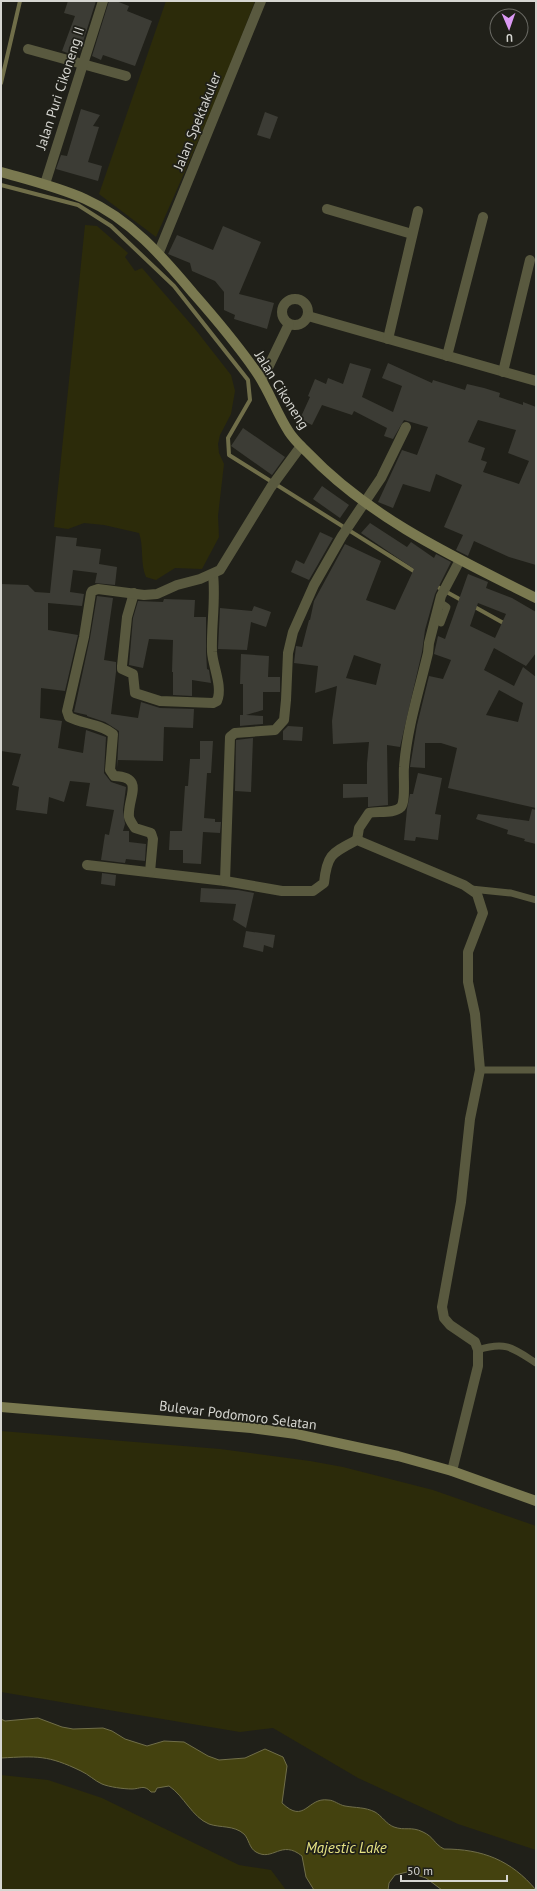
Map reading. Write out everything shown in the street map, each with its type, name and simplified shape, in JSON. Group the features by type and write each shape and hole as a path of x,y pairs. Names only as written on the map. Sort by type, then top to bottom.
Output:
{"street":[{"name":"Jalan Puri Cikoneng II","path":"45,184 103,1"},
{"name":"Jalan Spektakuler","path":"159,252 261,1"},
{"path":"28,49 126,76"},
{"name":"Jalan Cikoneng","path":"1,172 45,184 86,199 110,212 127,224 159,252 227,333 262,380 287,429 302,446 365,504 460,560 536,598"},
{"path":"327,209 412,234"},
{"path":"388,339 418,210"},
{"path":"447,356 483,217"},
{"path":"503,372 530,260"},
{"path":"289,300 301,300 308,310 308,316 300,325 294,326 288,324 284,320 282,309 289,300"},
{"path":"308,316 536,382"},
{"path":"262,380 288,324"},
{"path":"225,882 230,737 235,733 275,730 284,720 288,653 293,632 314,585 345,533 381,478 406,427"},
{"path":"150,872 153,839 151,833 135,828 129,817 133,790 132,782 125,776 114,776 110,770 113,734 107,729 69,717 67,710 92,590 98,589 157,594 170,587 195,581 220,570 271,487 302,446"},
{"path":"357,840 359,828 368,814 395,810 401,807 404,802 403,779 406,740 428,653 428,643 442,595 460,560"},
{"path":"134,593 127,617 122,669 133,674 135,693 160,701 177,703 213,703 217,701 219,693 212,652 213,574"},
{"path":"87,865 225,882 282,892 313,891 324,883 326,866 334,852 357,840"},
{"path":"357,840 469,889 477,894 483,913 468,952 468,982 475,1014 480,1070 470,1119 461,1202 442,1307 444,1318 450,1325 475,1342 478,1350 478,1366 452,1471"},
{"name":"Bulevar Podomoro Selatan","path":"1,1407 174,1421 289,1433 398,1456 452,1471 536,1501"}],"lane":[{"path":"441,624 446,607 442,595"},
{"path":"469,889 511,893 536,900"},
{"path":"480,1070 536,1070"},
{"path":"478,1350 492,1346 503,1346 516,1350 536,1363"}],"shaded area":[{"path":"166,1 255,1 222,87 156,237 99,194"},
{"path":"85,225 97,226 128,253 125,257 135,271 142,268 195,329 231,375 235,391 231,414 220,435 218,444 219,453 224,464 218,516 219,537 202,569 175,568 156,580 146,577 144,572 139,533 104,525 84,523 68,529 54,527"},
{"path":"1,1431 220,1449 310,1461 343,1467 433,1490 536,1526 536,1850 458,1824 358,1778 273,1728 240,1732 1,1692"},
{"path":"1,1775 48,1780 102,1798 239,1865 271,1870 286,1890 1,1890"}],"water":[{"name":"Majestic Lake","path":"38,1718 62,1727 73,1729 103,1728 112,1731 125,1739 147,1746 164,1741 184,1742 208,1756 219,1760 245,1758 265,1749 283,1757 287,1766 282,1803 290,1809 301,1811 315,1802 328,1800 345,1806 371,1810 394,1827 401,1829 415,1829 423,1832 430,1836 444,1849 471,1851 495,1858 516,1871 536,1890 442,1890 426,1878 407,1872 395,1875 389,1883 388,1890 314,1890 306,1877 302,1856 295,1851 288,1850 267,1854 256,1852 252,1848 246,1836 240,1831 209,1824 203,1821 169,1786 157,1788 155,1792 151,1792 146,1788 117,1788 102,1784 81,1771 51,1759 33,1757 1,1758 1,1719 5,1721"}],"building":[{"path":"68,1 96,1 80,51 78,50 76,56 62,51 75,16 64,13"},
{"path":"109,1 116,1 129,6 127,11 152,21 135,66 103,55 101,60 92,56"},
{"path":"81,109 100,115 93,126 99,127 88,162 102,166 98,181 56,169 61,155 67,156"},
{"path":"265,112 278,117 270,139 257,135"},
{"path":"223,226 261,242 239,294 274,303 267,329 234,319 235,315 224,310 224,292 215,281 192,271 190,263 168,254 177,235 213,250"},
{"path":"350,363 371,369 362,397 393,412 402,386 382,378 388,363 432,383 433,380 465,390 467,384 500,393 499,397 523,405 523,402 536,407 536,565 509,557 474,541 468,556 456,550 463,535 444,527 462,485 436,474 430,492 403,484 393,508 378,502 402,450 417,455 428,427 404,420 393,439 384,436 387,428 354,411 352,415 322,405 312,425 300,419 310,397 308,396 315,379 326,384 328,378 343,384","holes":["478,420 516,430 508,453 529,461 519,484 483,472 487,462 481,460 485,448 468,442"]},
{"path":"243,428 285,457 272,475 231,446"},
{"path":"322,486 349,505 340,518 313,499"},
{"path":"370,523 407,547 411,542 434,558 436,554 451,562 435,594 425,630 422,652 400,747 387,745 388,805 368,807 368,797 343,798 343,784 367,784 369,742 333,744 332,721 337,686 315,693 318,666 294,663 296,646 302,647 314,601 345,544 381,561 366,600 395,610 414,569 361,533","holes":["354,655 381,664 376,685 346,678"]},
{"path":"320,532 333,538 309,580 291,572 296,560 304,564"},
{"path":"56,536 77,538 76,546 101,549 99,564 117,567 115,585 95,583 97,573 73,570 70,592 84,594 82,606 48,603 48,630 78,635 65,691 41,688 40,718 62,721 58,748 83,753 86,730 106,737 104,773 111,782 126,787 123,810 125,824 123,831 129,831 129,842 146,844 145,861 126,859 125,863 101,860 105,834 109,835 114,810 86,806 90,783 70,781 64,802 49,797 47,814 16,810 19,787 12,785 21,754 1,751 1,584 28,585 35,592 50,593"},
{"path":"468,574 488,582 486,588 512,598 536,612 536,653 526,666 494,648 484,670 514,686 523,667 536,677 536,808 448,788 457,748 441,743 425,743 425,768 410,767 417,725 429,676 443,679 451,660 434,654 438,636 445,639","holes":["478,603 506,614 495,638 470,626","499,690 523,703 518,722 486,715"]},
{"path":"97,596 113,598 104,660 116,662 111,714 138,718 141,702 160,708 194,709 193,728 164,727 163,761 118,760 117,768 119,731 105,722 74,712 90,638"},
{"path":"164,599 195,600 194,617 206,617 207,669 209,670 211,683 192,680 192,696 173,695 173,640 149,639 143,668 129,665 133,618 138,601 163,602"},
{"path":"254,606 271,612 266,627 251,622 247,650 218,649 220,608 252,611"},
{"path":"241,654 269,656 268,677 280,677 280,692 263,692 263,710 246,715 263,716 263,724 240,726 240,715 243,715 243,684 240,684"},
{"path":"288,726 303,727 302,741 283,740 283,731"},
{"path":"253,738 251,792 235,791 236,740"},
{"path":"200,741 213,741 211,773 207,773 204,818 215,819 215,822 221,822 220,833 203,832 201,864 183,863 183,850 169,850 170,831 182,831 185,786 188,786 190,759 200,759"},
{"path":"418,773 442,778 435,814 441,815 438,840 416,837 415,841 404,840 410,794 413,794"},
{"path":"532,809 536,810 536,844 507,834 508,830 476,819 478,814 529,821"},
{"path":"102,873 116,875 115,886 101,884"},
{"path":"201,888 238,890 254,893 246,928 233,920 236,904 200,902"},
{"path":"246,931 275,935 273,948 264,945 263,952 243,947"}],"waterway":[{"path":"1,83 20,1"},
{"path":"1,185 78,205 111,226 174,286 248,380 250,400 228,438 229,455 417,573"},
{"path":"434,585 463,601"},
{"path":"473,606 507,625"}]}
